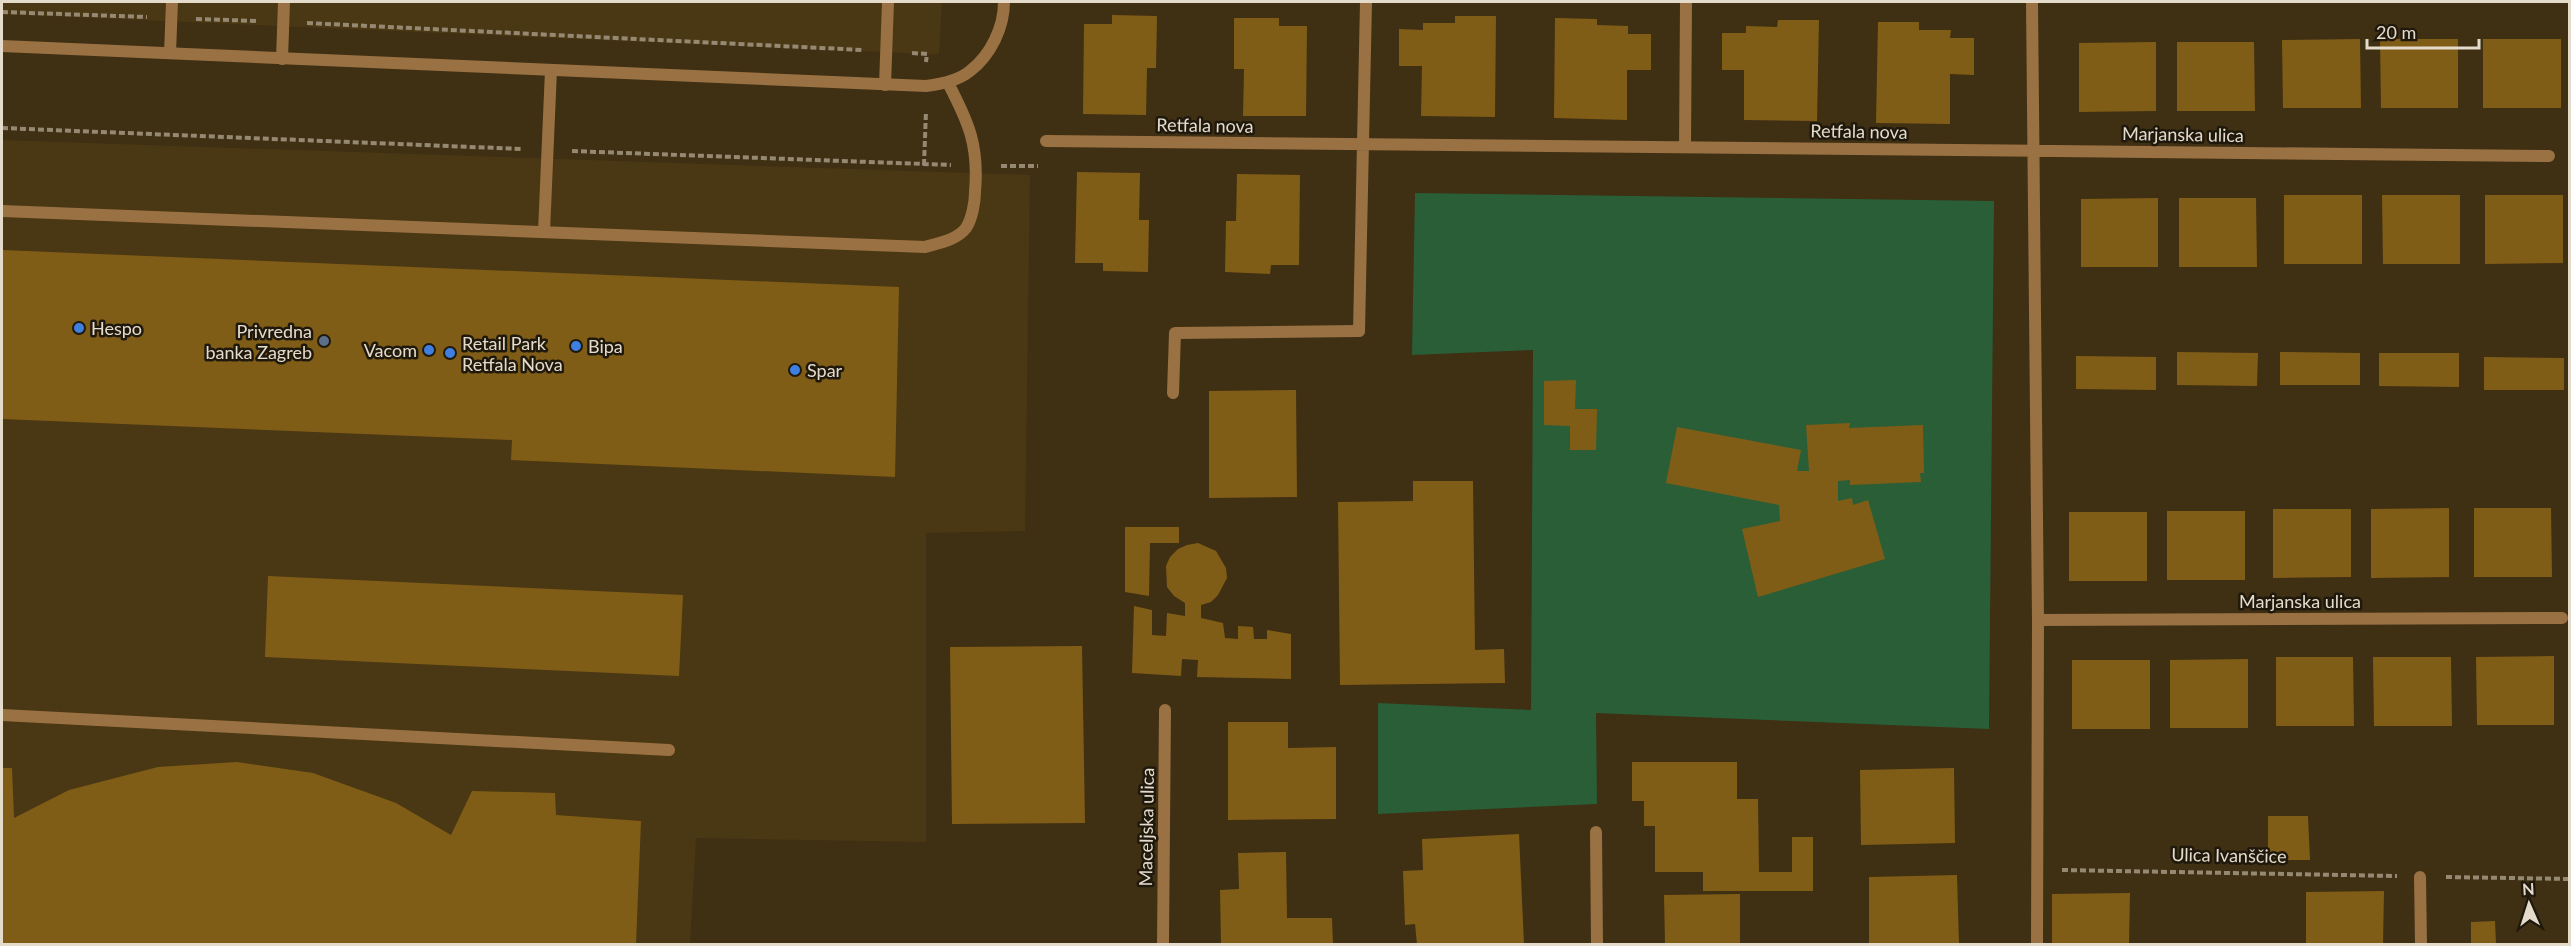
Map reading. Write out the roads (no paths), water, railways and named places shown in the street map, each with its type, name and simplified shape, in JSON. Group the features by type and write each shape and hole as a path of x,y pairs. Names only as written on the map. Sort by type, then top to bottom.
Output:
{"street":[{"path":"170,53 172,2"},
{"path":"282,59 284,2"},
{"path":"885,85 888,2"},
{"path":"2,46 926,86 948,83 970,71 999,32 1004,2"},
{"path":"1173,393 1175,333 1359,332 1366,2"},
{"path":"1685,147 1686,2"},
{"path":"2032,2 2038,620 2037,945"},
{"path":"544,232 551,70"},
{"path":"2,211 925,247 950,240 966,228 974,203 977,166 967,123 948,83"},
{"name":"Retfala nova","path":"1046,141 2032,150"},
{"name":"Marjanska ulica","path":"2032,150 2549,156"},
{"name":"Marjanska ulica","path":"2038,620 2562,618"},
{"name":"Maceljska ulica","path":"1163,945 1165,710"},
{"path":"2,715 669,750"},
{"path":"1596,832 1597,945"},
{"path":"2420,877 2421,945"}],"place":[{"name":"Hespo","path":"79,328"},
{"name":"Privredna banka Zagreb","path":"324,341"},
{"name":"Bipa","path":"576,346"},
{"name":"Vacom","path":"429,350"},
{"name":"Retail Park Retfala Nova","path":"450,353"},
{"name":"Spar","path":"795,370"}]}
